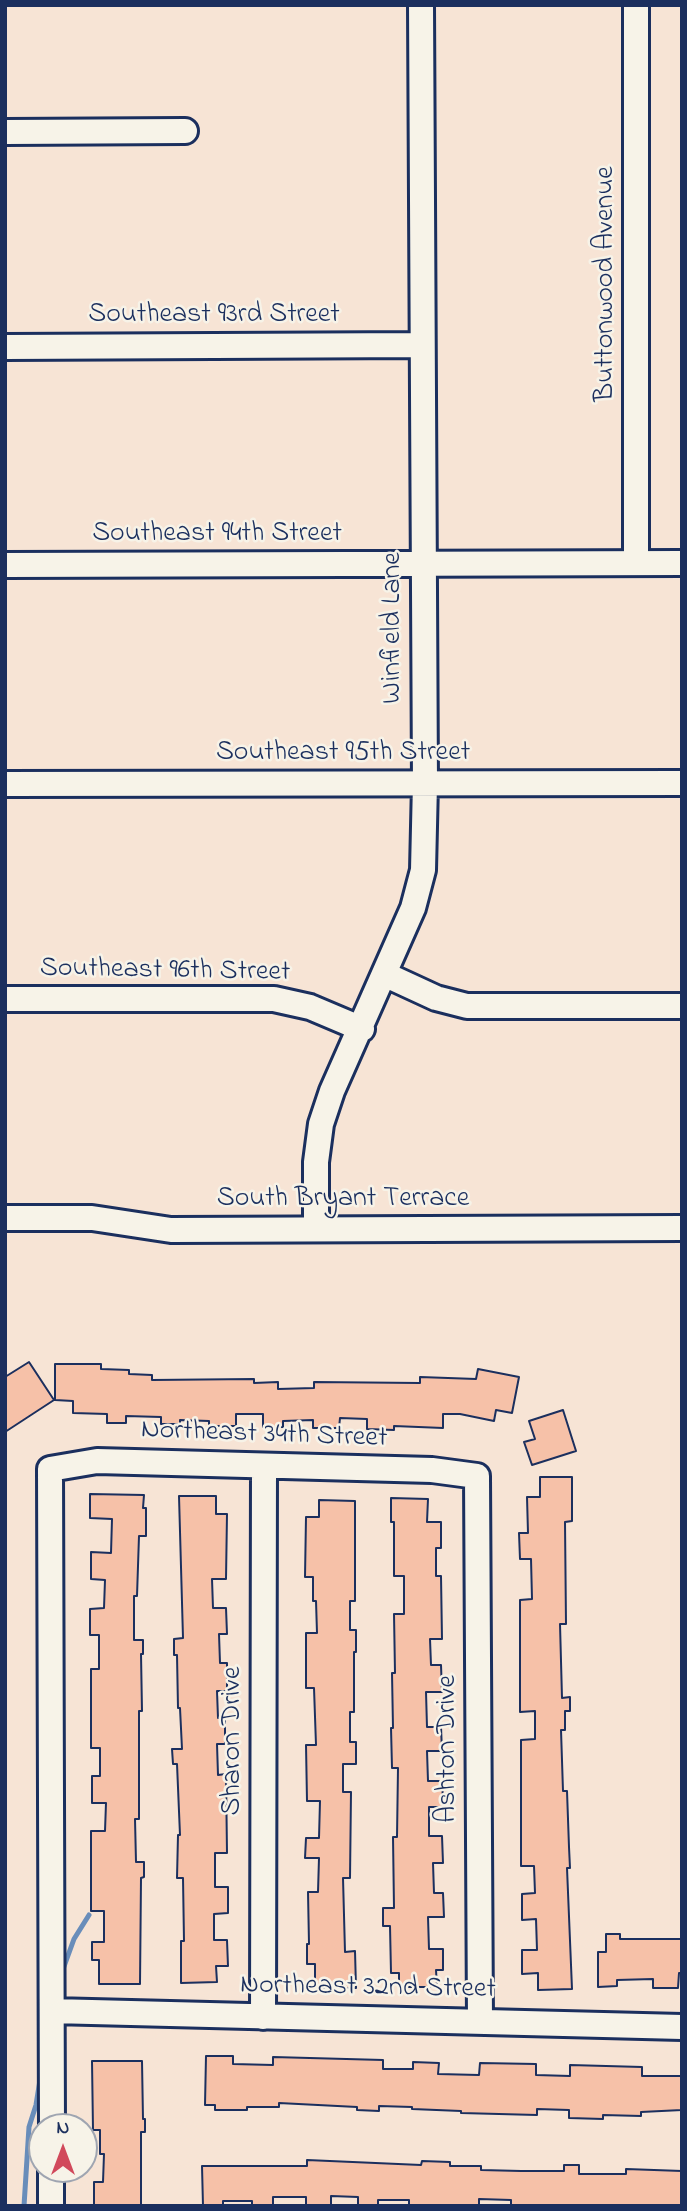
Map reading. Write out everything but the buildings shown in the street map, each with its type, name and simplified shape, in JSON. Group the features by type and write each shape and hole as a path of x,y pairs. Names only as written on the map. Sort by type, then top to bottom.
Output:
{"street":[{"name":"Winfield Lane","path":"316,1229 316,1162 321,1124 332,1091 362,1029 413,908 423,870 425,783 421,5"},
{"name":"Buttonwood Avenue","path":"636,5 636,563"},
{"path":"5,132 185,131"},
{"name":"Southeast 93rd Street","path":"5,346 422,345"},
{"name":"Southeast 94th Street","path":"5,565 682,563"},
{"name":"Southeast 95th Street","path":"5,784 682,783"},
{"path":"384,974 436,998 467,1006 682,1006"},
{"name":"Southeast 96th Street","path":"5,999 274,999 310,1007 362,1029"},
{"name":"South Bryant Terrace","path":"5,1218 92,1218 171,1230 682,1228"},
{"name":"Northeast 34th Street","path":"52,2011 50,1469 97,1461 432,1471 477,1476"},
{"name":"Sharon Drive","path":"263,2017 264,1466"},
{"name":"Ashton Drive","path":"477,1476 480,2022"},
{"path":"52,2011 52,2113"},
{"name":"Northeast 32nd Street","path":"52,2011 682,2027"},
{"path":"51,2183 51,2206"}],"waterway":[{"path":"62,1972 74,1939 89,1915"},
{"path":"24,2206 29,2127 40,2080"}]}
